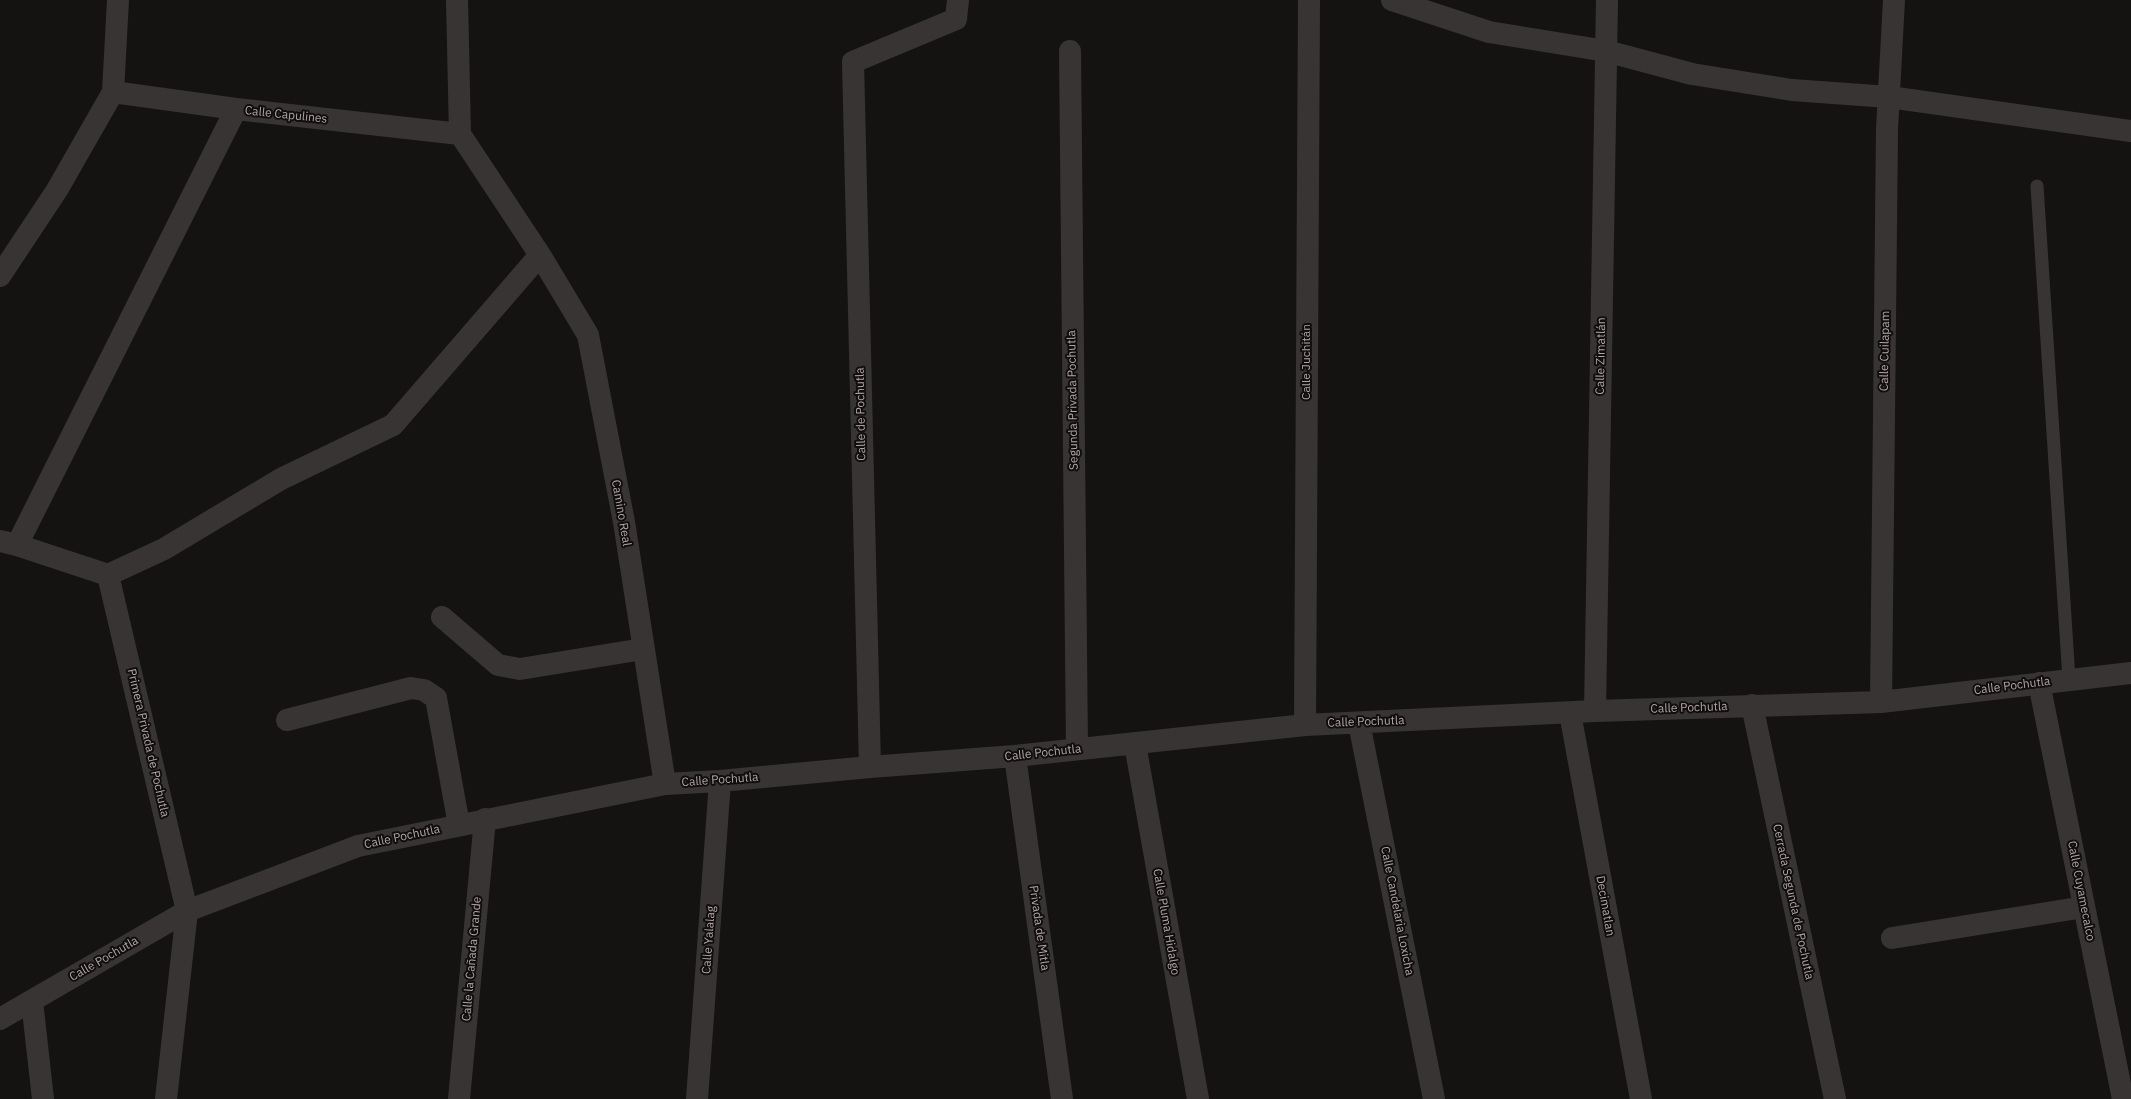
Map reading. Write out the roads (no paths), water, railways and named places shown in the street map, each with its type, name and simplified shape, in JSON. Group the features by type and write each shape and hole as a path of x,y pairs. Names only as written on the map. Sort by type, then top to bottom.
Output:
{"street":[{"path":"0,276 57,190 112,92 118,0"},
{"path":"457,0 460,134"},
{"name":"Calle de Pochutla","path":"870,767 853,62 956,19 958,0"},
{"name":"Calle Juchitán","path":"1305,725 1309,0"},
{"path":"1392,0 1489,32 1606,51 1692,74 1792,90 1889,97 2131,132"},
{"name":"Calle Zimatlán","path":"1595,711 1608,0"},
{"name":"Calle Cuilapam","path":"1881,702 1889,97 1894,0"},
{"name":"Segunda Privada Pochutla","path":"1070,51 1077,749"},
{"name":"Calle Capulines","path":"112,92 236,109 460,134"},
{"path":"236,109 9,543 108,575 164,549 281,480 393,425 540,255"},
{"name":"Camino Real","path":"460,134 540,255 588,335 624,522 665,784"},
{"name":"Primera Privada de Pochutla","path":"108,575 187,911 166,1099"},
{"path":"442,617 498,665 520,669 644,649"},
{"name":"Calle Pochutla","path":"0,1019 187,911 358,846 485,819 665,784 720,781 870,767 1015,756 1305,725 1595,711 1881,702 2068,679 2131,673"},
{"name":"Calle Cuyamecalco","path":"2038,683 2123,1099"},
{"path":"287,720 411,688 424,690 436,698 459,825"},
{"name":"Cerrada Segunda de Pochutla","path":"1752,705 1835,1099"},
{"name":"Decimatlan","path":"1570,713 1641,1099"},
{"name":"Calle Candelaria Loxicha","path":"1359,723 1434,1099"},
{"name":"Calle Pluma Hidalgo","path":"1134,744 1198,1099"},
{"name":"Privada de Mitla","path":"1015,756 1062,1099"},
{"name":"Calle Yalalag","path":"697,1099 720,781"},
{"name":"Calle la Cañada Grande","path":"459,1099 485,819"},
{"path":"1892,938 2084,907"},
{"path":"32,1001 43,1099"}],"lane":[{"path":"2037,186 2068,679"}]}
